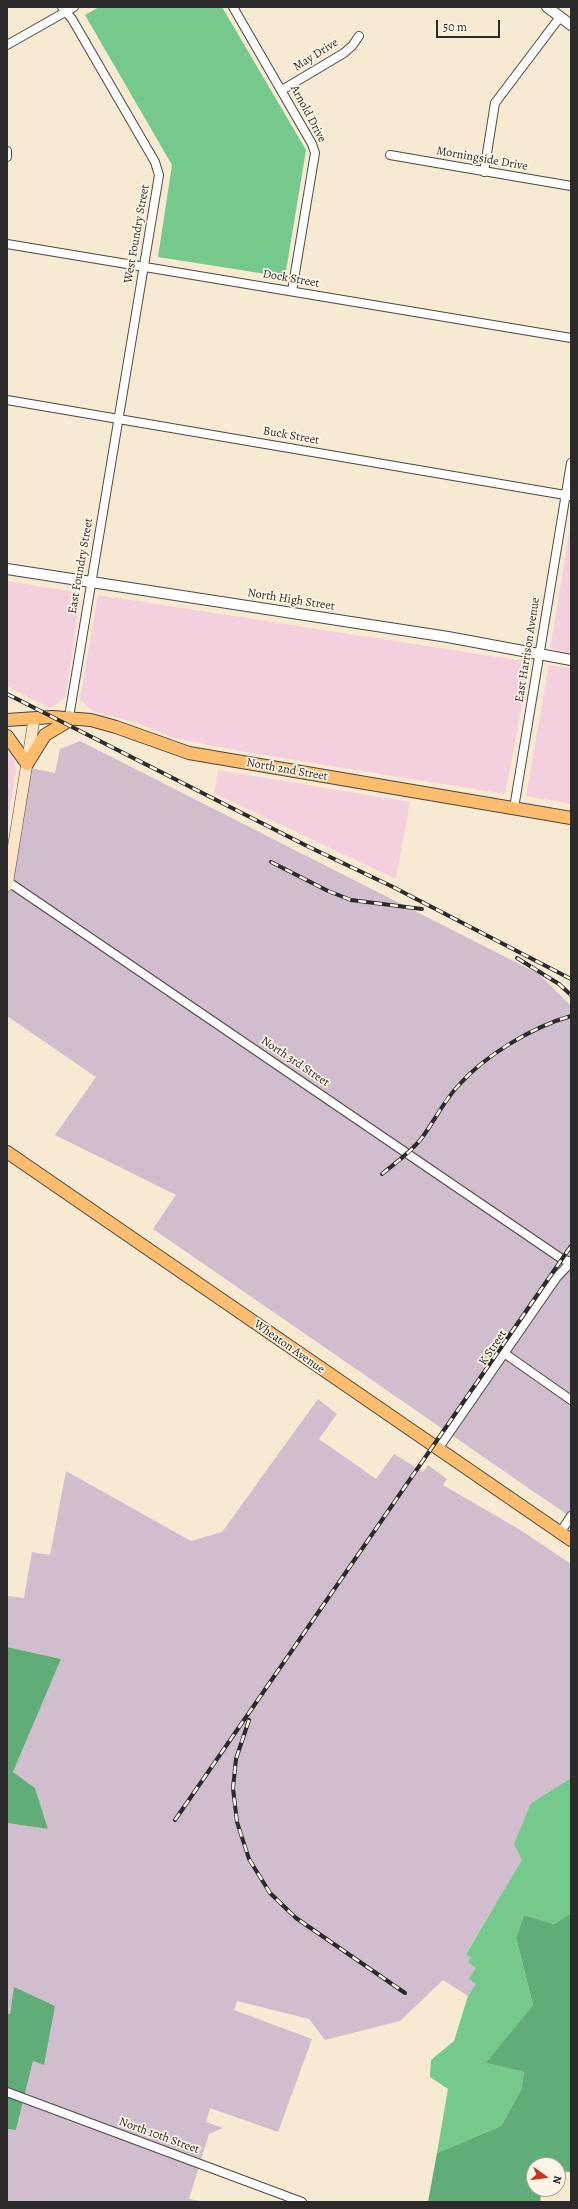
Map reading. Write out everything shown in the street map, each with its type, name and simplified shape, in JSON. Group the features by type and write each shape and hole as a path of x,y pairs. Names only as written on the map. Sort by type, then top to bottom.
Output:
{"main road":[{"name":"North 2nd Street","path":"7,720 34,720 70,717 116,727 188,753 571,818"},
{"path":"27,764 45,735 65,723 70,717"},
{"path":"7,883 34,720"},
{"path":"7,736 27,764"},
{"name":"Wheaton Avenue","path":"7,1152 571,1540"}],"street":[{"path":"7,45 64,9 74,7"},
{"name":"Arnold Drive","path":"233,7 282,90 312,144 315,153 292,291"},
{"path":"547,7 571,25"},
{"name":"West Foundry Street","path":"64,9 157,166 159,180 143,266 118,419"},
{"path":"484,172 495,103 560,17"},
{"name":"May Drive","path":"282,90 344,54 359,36"},
{"path":"7,151 7,157"},
{"name":"Morningside Drive","path":"390,155 571,186"},
{"name":"Dock Street","path":"7,244 571,338"},
{"name":"Buck Street","path":"7,400 568,496"},
{"name":"East Foundry Street","path":"70,717 118,419"},
{"name":"East Harrison Avenue","path":"514,808 568,496 571,463"},
{"name":"North High Street","path":"7,569 448,637 571,660"},
{"name":"North 3rd Street","path":"7,883 562,1259 571,1262"},
{"name":"K Street","path":"438,1449 557,1277 571,1262"},
{"path":"504,1353 571,1400"},
{"path":"560,1532 571,1516"},
{"name":"North 10th Street","path":"7,2092 302,2202"}],"shaded area":[{"path":"571,522 571,653 550,649"},
{"path":"7,581 81,593 65,698 50,708 7,686"},
{"path":"98,595 530,662 505,794 246,752 174,738 137,723 92,711 80,699"},
{"path":"549,665 571,668 571,804 526,796"},
{"path":"80,741 539,974 571,1006 571,1513 569,1516 153,1229 176,1195 55,1135 96,1077 7,1016 7,886 26,767 55,773 60,749"},
{"path":"7,747 14,755 16,772 7,822"},
{"path":"218,770 410,802 396,879 214,793"},
{"path":"318,1399 337,1414 319,1439 376,1479 394,1454 423,1472 428,1465 447,1479 443,1485 522,1531 571,1564 571,1778 531,1803 523,1860 466,1953 471,1957 476,1968 476,1984 468,1996 443,1980 400,2021 325,2040 309,2019 237,2001 234,2010 312,2039 278,2132 210,2108 206,2122 223,2128 209,2134 189,2199 205,2202 7,2202 7,2129 16,2130 33,2061 44,2065 14,1988 10,2014 7,2014 7,1823 48,1829 35,1788 13,1772 61,1659 7,1647 7,1596 24,1598 32,1552 50,1555 66,1471 191,1541 222,1532"}],"green space":[{"path":"99,7 222,7 306,150 285,277 158,257 172,165 85,15"},
{"path":"7,1647 61,1659 13,1772 35,1788 48,1829 7,1823"},
{"path":"571,1778 571,1913 554,1924 524,1915 516,1938 533,2005 487,2063 524,2072 521,2090 501,2126 437,2153 448,2089 430,2077 431,2060 454,2041 468,1996 476,1984 469,1979 476,1968 468,1962 471,1957 466,1954 522,1860 514,1844 531,1803"},
{"path":"571,1913 571,2172 566,2172 566,2157 526,2157 526,2197 541,2197 540,2202 428,2202 437,2153 501,2126 521,2090 524,2072 486,2063 533,2005 516,1938 524,1915 554,1924"},
{"path":"14,1987 55,2006 44,2065 33,2061 16,2130 7,2129 7,2014 10,2014"}],"railway":[{"path":"7,694 307,846 393,887 571,979"},
{"path":"271,862 328,891 351,900 422,909"},
{"path":"517,958 559,984 571,995"},
{"path":"382,1174 417,1144 453,1092 481,1064 525,1035 541,1027 571,1016"},
{"path":"175,1820 571,1246"},
{"path":"249,1720 236,1759 233,1788 237,1822 249,1859 270,1893 296,1918 405,1993"}]}
